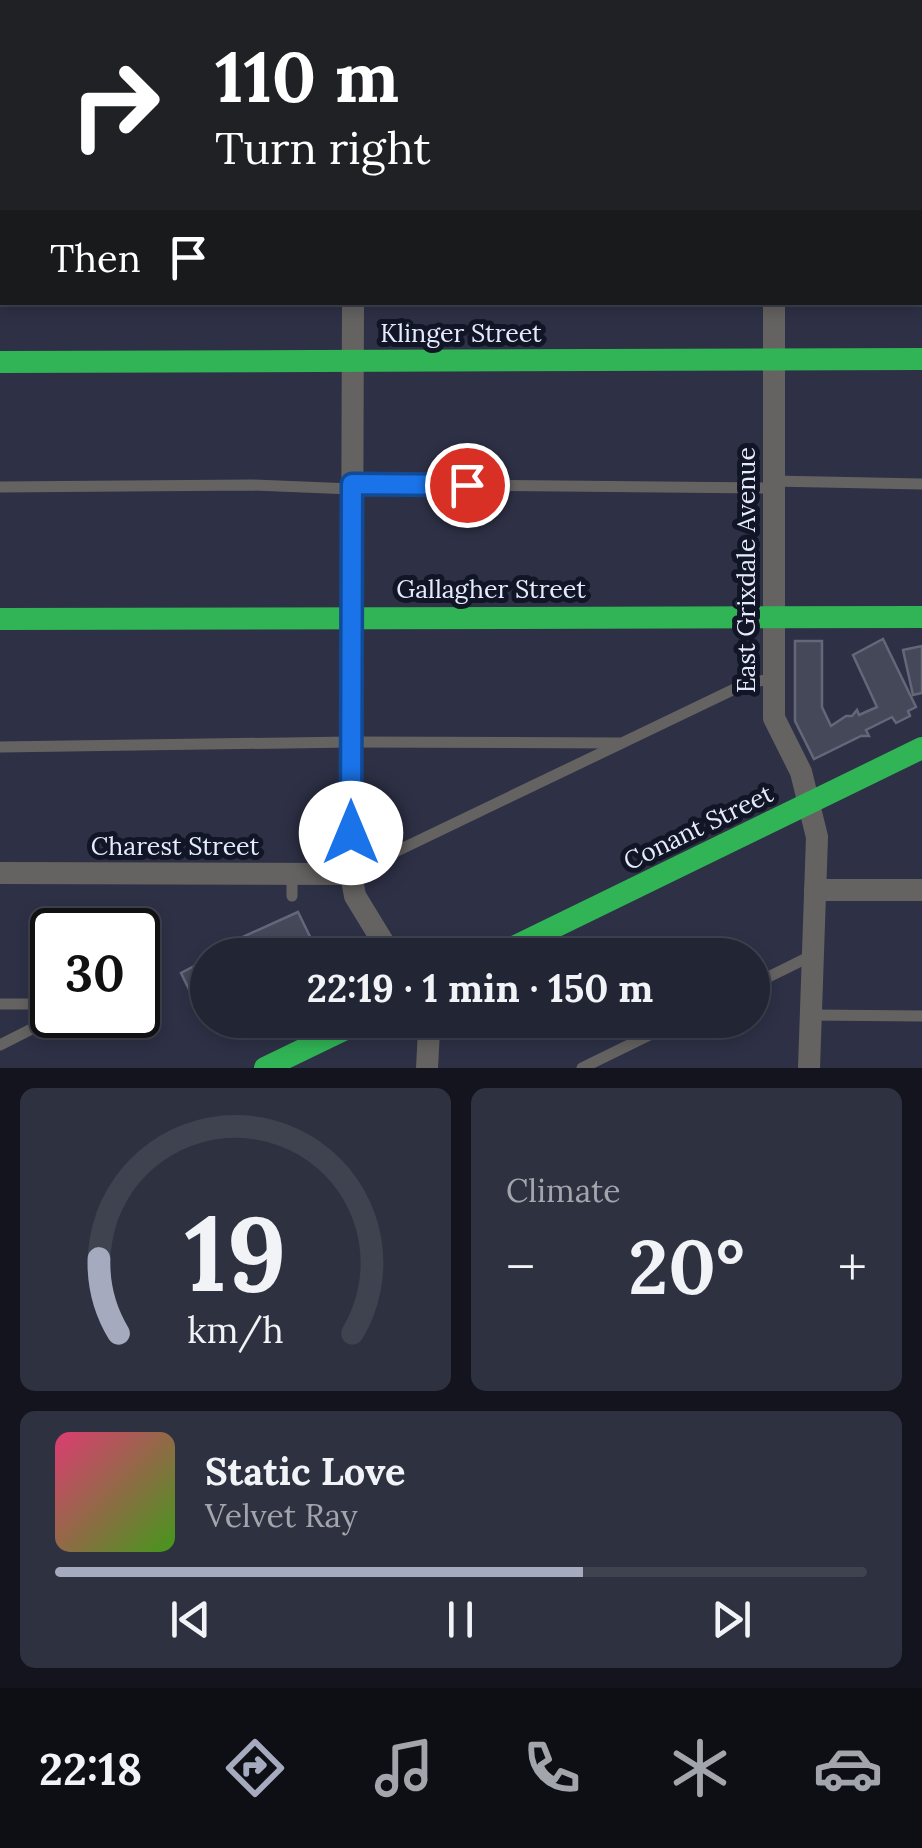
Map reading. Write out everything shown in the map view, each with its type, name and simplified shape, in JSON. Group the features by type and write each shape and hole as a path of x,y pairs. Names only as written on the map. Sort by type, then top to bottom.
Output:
{"street":[{"path":"354,305 351,868 356,896 382,938"},
{"name":"East Grixdale Avenue","path":"774,305 772,679 774,718 801,772 817,837 809,1068"},
{"name":"Klinger Street","path":"0,362 922,359"},
{"name":"Gallagher Street","path":"0,619 922,616"},
{"name":"Conant Street","path":"532,938 922,748"},
{"name":"Charest Street","path":"0,873 292,885 351,868"},
{"path":"815,890 922,890"},
{"path":"264,1068 326,1038"},
{"path":"427,1068 428,1038"}],"lane":[{"path":"0,487 922,484"},
{"path":"351,868 372,863 747,682 772,679"},
{"path":"0,747 351,742 620,744"},
{"path":"770,976 813,955"},
{"path":"0,1004 30,1004"},
{"path":"811,1015 922,1016"},
{"path":"0,1045 30,1030"},
{"path":"582,1068 643,1038"}],"building":[{"path":"883,639 916,707 908,711 910,716 896,723 892,717 866,730 869,736 861,736 814,759 795,721 795,641 822,641 822,707 831,726 857,710 859,715 877,707 853,655"},
{"path":"922,646 922,693 913,695 903,650"},
{"path":"298,912 311,938 240,938"},
{"path":"190,968 190,991 181,973"}],"traffic: fast":[{"path":"0,362 922,359"},
{"path":"0,619 922,617"},
{"path":"532,938 922,748"},
{"path":"265,1068 327,1038"}],"route":[{"path":"351,833 352,484 467,485"}]}
